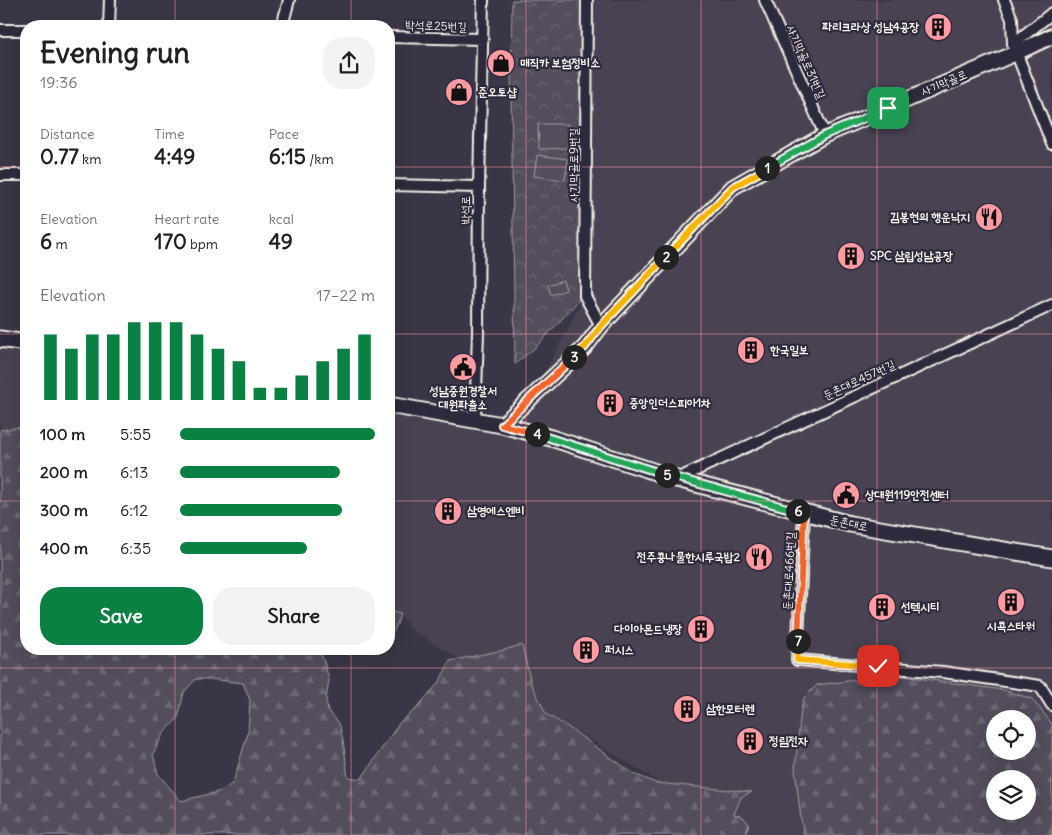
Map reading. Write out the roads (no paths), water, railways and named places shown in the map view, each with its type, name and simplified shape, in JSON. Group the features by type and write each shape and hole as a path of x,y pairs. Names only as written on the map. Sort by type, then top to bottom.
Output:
{"main road":[{"path":"0,339 20,342"},
{"name":"둔촌대로","path":"395,407 502,425 551,438 677,478 850,524 1052,558"}],"street":[{"path":"109,20 110,0"},
{"path":"284,20 289,0"},
{"name":"박석로","path":"475,420 483,0"},
{"name":"사기막골로9번길","path":"587,0 585,296 601,326"},
{"name":"사기막골로31번길","path":"765,0 825,135"},
{"path":"1004,0 1012,19 1014,48 1052,144"},
{"path":"1014,48 1052,13"},
{"path":"0,30 20,30"},
{"name":"사기막골로","path":"502,425 585,347 601,326 733,187 825,135 1014,48 1052,36"},
{"name":"박석로25번길","path":"395,38 483,39"},
{"path":"0,175 20,175"},
{"path":"395,185 479,187"},
{"name":"둔촌대로457번길","path":"677,478 1052,305"},
{"name":"둔촌대로466번길","path":"804,512 797,660 943,672 1040,686 1052,705"}],"place":[{"name":"파리크라상 성남4공장","path":"938,27"},
{"name":"매직카 보험정비소","path":"501,63"},
{"name":"준오토샵","path":"459,92"},
{"name":"김봉현의 행운낙지","path":"989,217"},
{"name":"SPC 삼립성남공장","path":"851,256"},
{"name":"한국일보","path":"751,350"},
{"name":"성남중원경찰서 대원파출소","path":"463,367"},
{"name":"중앙인더스피아1차","path":"610,403"},
{"name":"상대원119안전센터","path":"846,495"},
{"name":"삼영에스엔비","path":"448,511"},
{"name":"전주콩나물한시루국밥2","path":"759,557"},
{"name":"시콕스타워","path":"1011,602"},
{"name":"선텍시티","path":"882,607"},
{"name":"다이아몬드냉장","path":"701,629"},
{"name":"퍼시스","path":"586,650"},
{"name":"삼한모터렌","path":"687,709"},
{"name":"정림전자","path":"750,741"}]}
